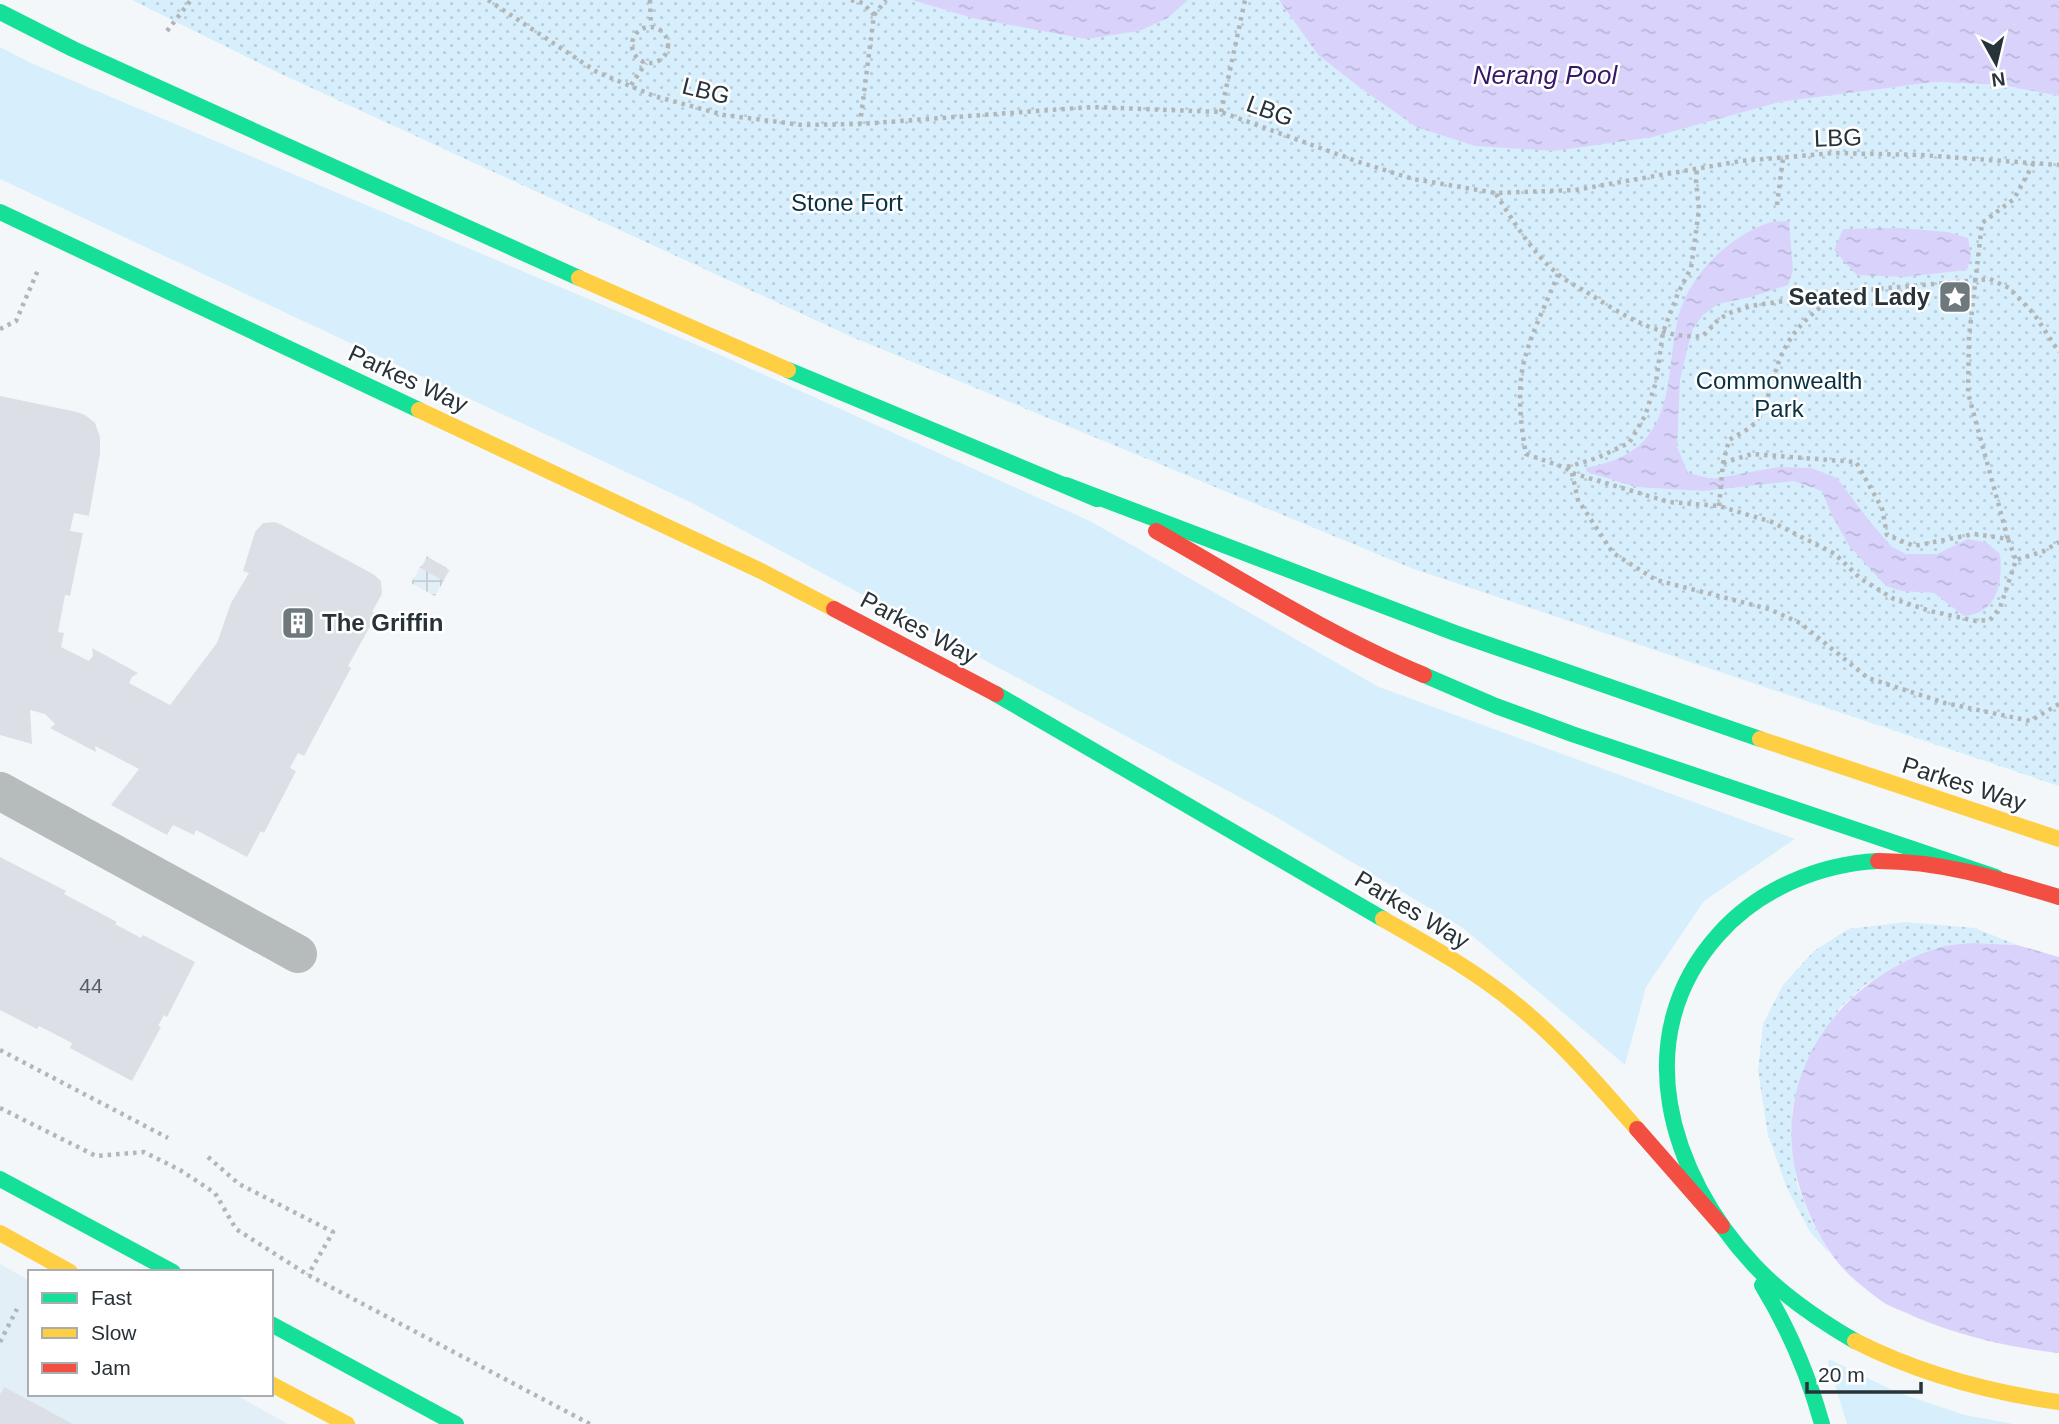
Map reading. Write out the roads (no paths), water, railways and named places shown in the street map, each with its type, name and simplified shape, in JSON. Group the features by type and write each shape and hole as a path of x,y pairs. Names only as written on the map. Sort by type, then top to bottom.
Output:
{"main road":[{"name":"Parkes Way","path":"0,12 73,49 581,279 825,386 1066,485 1455,633 1713,724 2059,839"},
{"name":"Parkes Way","path":"0,212 761,570 1021,707 1451,958 1517,1005 1563,1048 1656,1149 1725,1230"},
{"name":"Parkes Way","path":"1066,485 1140,522 1282,603 1395,663 1442,684 1572,734 1996,877"},
{"path":"1822,1424 1816,1399 1797,1348 1775,1306 1692,1177 1680,1146 1671,1112 1667,1054 1671,1021 1690,973 1704,951 1742,911 1796,878 1822,869 1876,861 1915,862 1996,877 2059,897"},
{"path":"0,1179 169,1270"},
{"path":"1725,1230 1754,1265 1779,1288 1809,1312 1866,1346 1929,1374 1969,1387 2003,1395 2059,1402"},
{"path":"0,1233 66,1270"},
{"path":"273,1326 456,1424"},
{"path":"273,1385 347,1424"}],"street":[{"path":"0,791 298,954"}],"water":[{"path":"912,0 1188,0 1168,18 1139,31 1086,39 972,18"},
{"name":"Nerang Pool","path":"1279,0 2059,0 2059,96 2002,85 1935,82 1780,102 1653,137 1554,151 1475,146 1416,127 1363,90 1318,55"},
{"path":"1789,221 1793,271 1788,285 1718,304 1703,315 1692,330 1680,380 1677,447 1688,473 1712,479 1778,467 1811,468 1837,478 1892,547 1906,554 1937,554 1968,539 1986,542 2000,554 1999,585 1991,602 1975,614 1964,616 1934,593 1902,591 1886,586 1850,547 1832,516 1822,491 1794,481 1703,491 1637,487 1587,472 1586,468 1627,454 1641,444 1656,424 1666,395 1678,318 1683,302 1700,273 1724,248 1738,238 1768,223"},
{"path":"1899,228 1948,232 1968,238 1971,257 1967,270 1904,277 1857,275 1834,250 1843,229"},
{"path":"1975,943 2017,945 2059,957 2059,1353 2022,1348 1968,1335 1932,1324 1879,1299 1847,1273 1826,1245 1805,1203 1794,1161 1792,1121 1799,1082 1814,1047 1836,1015 1865,987 1899,964 1942,947"}],"place":[{"name":"Seated Lady","path":"1955,297"},
{"name":"The Griffin","path":"298,623"}],"park label":[{"name":"Stone Fort","path":"847,203"},
{"name":"Commonwealth Park","path":"1779,395"}]}
